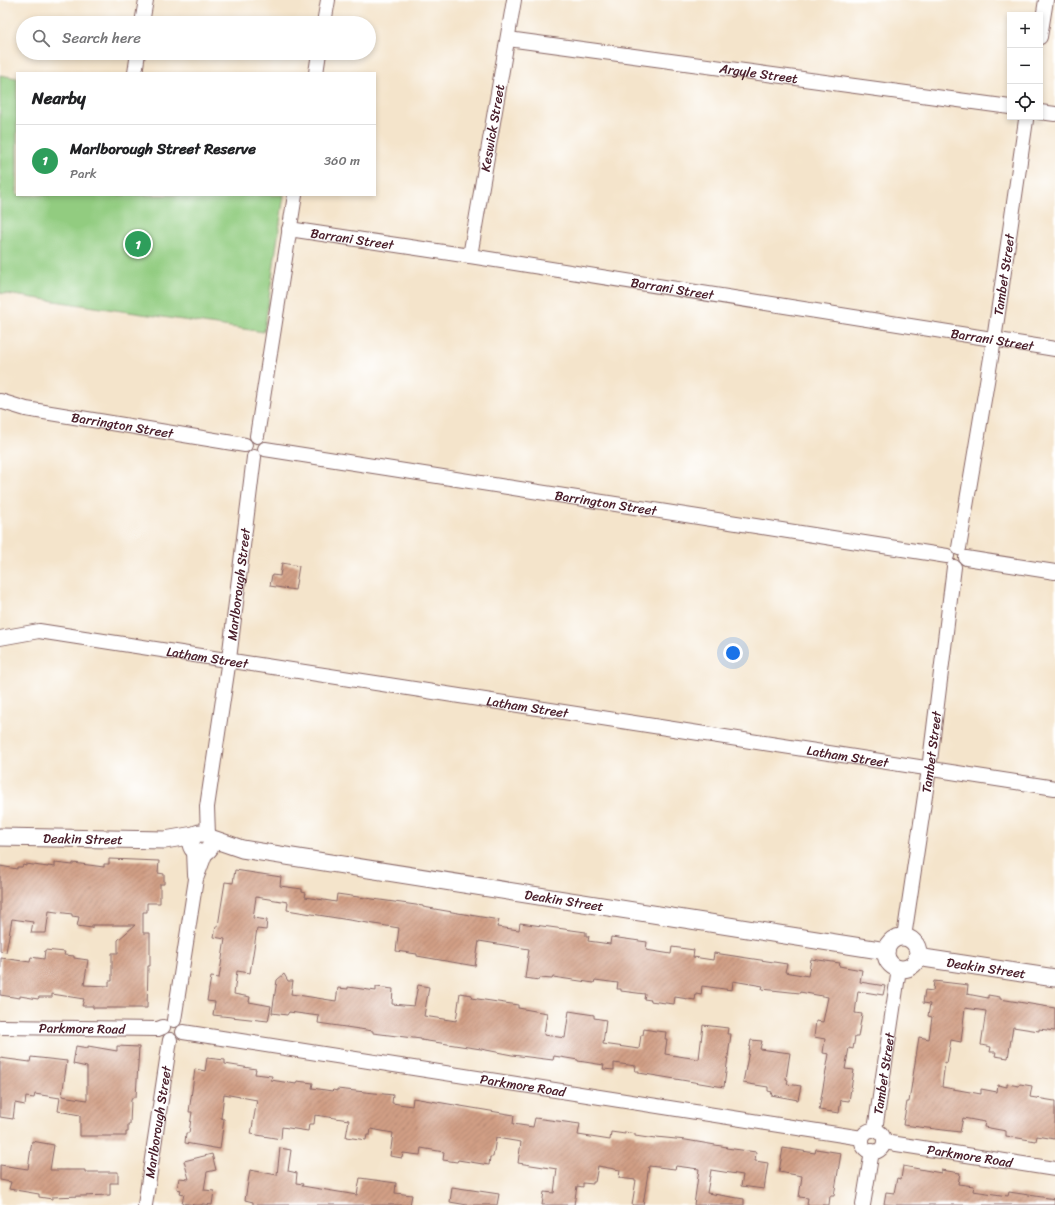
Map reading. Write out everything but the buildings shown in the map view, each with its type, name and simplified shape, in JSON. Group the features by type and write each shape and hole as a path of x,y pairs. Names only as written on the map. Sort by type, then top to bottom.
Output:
{"street":[{"path":"143,16 146,0"},
{"path":"325,16 328,0"},
{"name":"Keswick Street","path":"470,256 514,0"},
{"path":"1043,18 1046,0"},
{"name":"Argyle Street","path":"508,39 1007,108"},
{"path":"135,72 137,60"},
{"path":"316,72 318,60"},
{"path":"1043,112 1055,114"},
{"name":"Tambet Street","path":"962,553 1028,120"},
{"path":"257,436 295,196"},
{"name":"Barrani Street","path":"289,229 470,256 1055,349"},
{"name":"Barrington Street","path":"0,401 26,409 245,445"},
{"path":"257,436 265,442 260,453 248,454 245,445 248,439 257,436"},
{"name":"Barrington Street","path":"260,453 950,561"},
{"name":"Marlborough Street","path":"169,1024 196,880 260,453"},
{"path":"950,561 961,566 965,562 962,553 1055,572"},
{"name":"Tambet Street","path":"904,937 929,769 950,561"},
{"name":"Latham Street","path":"0,638 39,630 1055,788"},
{"name":"Deakin Street","path":"0,837 165,840 201,843 886,951"},
{"path":"904,937 910,939 918,950 915,962 910,967 905,969 893,967 888,963 886,951 892,940 904,937"},
{"name":"Deakin Street","path":"917,957 1055,978"},
{"name":"Tambet Street","path":"875,1130 899,969"},
{"path":"180,1023 183,1032 182,1035 177,1039 170,1040 163,1034 169,1024 180,1023"},
{"name":"Parkmore Road","path":"0,1027 150,1028 169,1024"},
{"name":"Parkmore Road","path":"183,1032 862,1138"},
{"name":"Marlborough Street","path":"145,1205 170,1040"},
{"path":"875,1130 881,1132 884,1142 879,1150 872,1151 865,1148 862,1138 868,1131 875,1130"},
{"name":"Parkmore Road","path":"884,1142 1055,1169"},
{"path":"863,1205 872,1151"}],"green space":[{"path":"0,75 16,78 16,196 284,196 264,332 0,293"}],"place":[{"name":"Marlborough Street Reserve","path":"138,244"}]}
